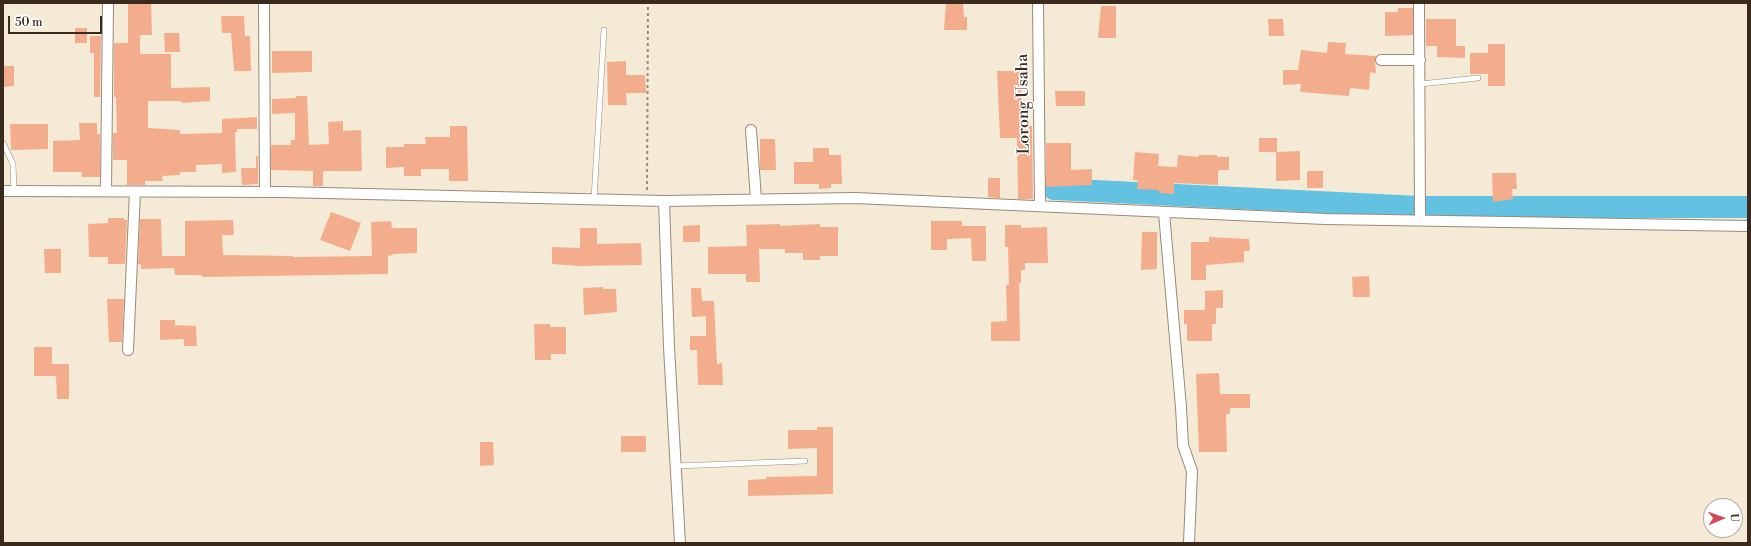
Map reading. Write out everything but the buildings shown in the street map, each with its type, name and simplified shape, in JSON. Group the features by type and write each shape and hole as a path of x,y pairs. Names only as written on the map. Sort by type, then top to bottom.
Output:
{"street":[{"path":"106,191 108,3"},
{"path":"264,3 265,192"},
{"name":"Lorong Usaha","path":"1038,3 1040,206"},
{"path":"1419,3 1419,217"},
{"path":"1381,60 1420,60"},
{"path":"751,130 756,199"},
{"path":"3,191 265,192 647,200 855,198 1325,219 1419,217 1748,226"},
{"path":"128,350 135,192"},
{"path":"664,200 669,347 680,543"},
{"path":"1164,213 1182,432 1186,456 1192,471 1189,543"}],"lane":[{"path":"594,199 604,30"},
{"path":"1420,84 1478,78"},
{"path":"3,144 13,164 14,191"},
{"path":"676,466 805,462"}],"path":[{"path":"647,200 648,3"}],"waterway":[{"path":"1054,189 1419,207 1748,207"}]}
